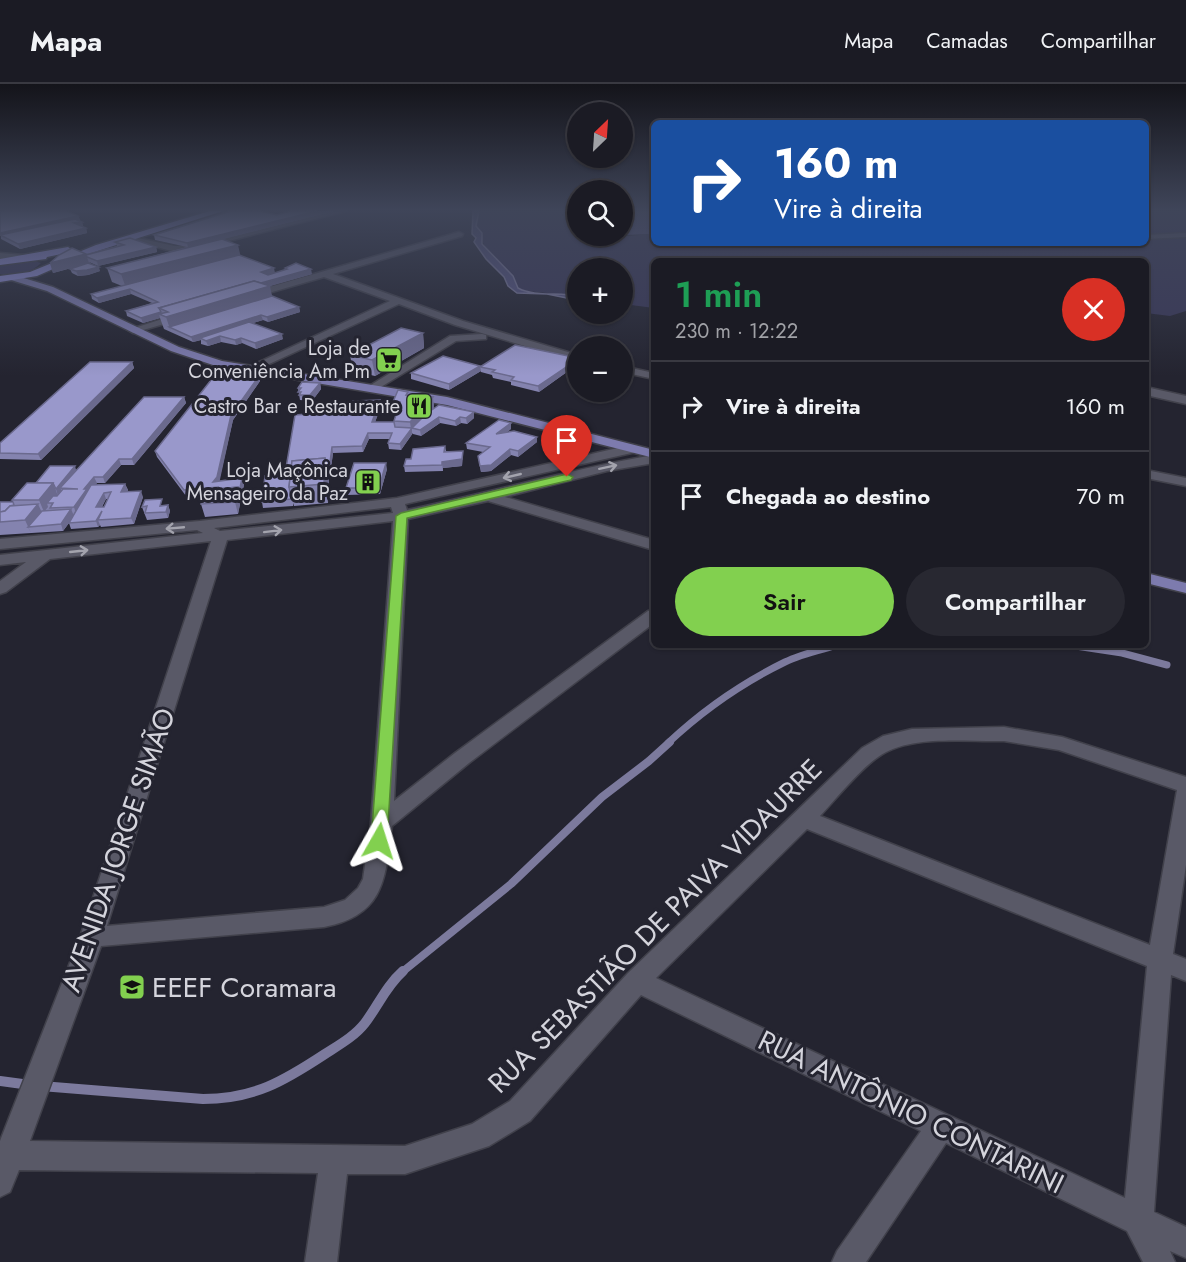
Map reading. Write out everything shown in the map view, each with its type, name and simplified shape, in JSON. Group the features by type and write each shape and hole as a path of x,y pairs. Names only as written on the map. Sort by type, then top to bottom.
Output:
{"highway":[{"path":"5,279 51,266"}],"main road":[{"path":"50,289 41,278 51,266"},
{"path":"5,279 50,289 133,330 200,358 248,370 447,401 631,448 651,456"},
{"path":"1149,579 1186,588"}],"street":[{"path":"234,300 352,266"},
{"path":"325,274 504,338 567,356"},
{"path":"248,370 398,301"},
{"path":"133,330 189,313"},
{"path":"372,388 454,338 504,338"},
{"path":"633,371 651,375"},
{"path":"1149,392 1186,400"},
{"path":"0,560 45,555 200,525 399,509 631,448"},
{"path":"0,544 220,538 489,497 651,458"},
{"path":"1149,475 1186,482"},
{"path":"489,497 651,544"},
{"path":"92,937 324,917 340,914 353,907 366,895 374,880 382,822 399,509"},
{"path":"200,525 220,538"},
{"name":"AVENIDA JORGE SIMÃO","path":"0,1182 5,1155 27,1108 92,937 220,538"},
{"path":"0,589 45,555"},
{"path":"382,822 462,758 651,617"},
{"name":"RUA SEBASTIÃO DE PAIVA VIDAURRE","path":"5,1155 405,1160 479,1136 520,1111 637,981 804,819 868,753 890,741 912,736 1004,734 1030,737 1062,744 1186,785"},
{"path":"1159,1262 1138,1220 1160,960 1186,793"},
{"path":"804,819 1186,970"},
{"name":"RUA ANTÔNIO CONTARINI","path":"637,981 1186,1244"},
{"path":"848,1262 941,1126"},
{"path":"321,1262 334,1160"}],"shaded area":[{"path":"0,266 38,266 22,273 11,274 0,274"},
{"path":"493,266 503,266 513,276 518,288 524,291 567,295 567,298 547,294 517,293 508,286 504,277"},
{"path":"501,266 567,266 567,295 526,291 518,288"},
{"path":"633,266 651,266 651,308 633,305"},
{"path":"1149,266 1186,266 1186,311 1170,316 1149,313"}],"building":[{"path":"79,266 99,267 76,271 70,269"},
{"path":"115,266 153,266 121,274 107,268"},
{"path":"197,266 269,266 274,268 261,272 268,275 287,269 285,268 289,266 303,266 311,269 261,283 254,281 159,308 161,312 141,318 126,311 158,302 130,289 97,298 91,294"},
{"path":"254,281 270,286 166,317 159,314 168,312 159,308"},
{"path":"272,296 299,307 267,317 261,315 191,337 169,327"},
{"path":"249,322 282,334 255,343 241,338 235,340 220,336 206,341 200,338"},
{"path":"401,328 423,333 372,360 350,355"},
{"path":"515,345 567,356 567,366 538,386 511,380 514,377 480,367"},
{"path":"443,356 480,366 449,384 411,373"},
{"path":"90,362 132,362 38,454 0,453 0,443"},
{"path":"215,375 259,376 231,415 217,477 213,482 242,478 239,493 238,487 184,490 155,451"},
{"path":"302,382 320,383 310,395 299,395 301,388 298,388"},
{"path":"398,390 408,392 406,395 433,397 410,422 394,421 400,402 393,402"},
{"path":"144,397 184,397 132,459 119,459 103,477 94,477 74,507 50,508 53,503 47,503 63,489 78,489 60,488"},
{"path":"380,400 372,422 394,422 395,427 412,428 400,444 388,443 392,433 368,433 362,446 332,447 329,470 325,458 292,461 289,487 291,499 262,502 265,476 285,474 295,415 348,411 353,401"},
{"path":"439,405 474,412 466,418 460,417 455,421 439,417 420,430 412,428"},
{"path":"499,420 511,423 496,434 514,431 537,437 518,451 510,449 491,465 480,466 478,456 490,447 466,443"},
{"path":"445,446 444,452 463,451 462,459 442,462 442,465 404,466 406,459 411,459 413,449"},
{"path":"325,458 324,484 289,487 292,461"},
{"name":"Loja Maçônica Mensageiro da Paz","path":"354,463 386,463 379,488 346,488"},
{"path":"50,466 75,466 56,489 53,483 36,483"},
{"path":"27,483 53,483 39,500 12,500"},
{"path":"125,484 121,492 141,491 131,518 98,520 102,511 96,521 69,523 91,485","holes":["111,492 104,507 96,507 104,493"]},
{"path":"238,487 235,502 201,504 205,490"},
{"path":"162,499 160,506 168,505 166,512 145,513 147,506 142,507 145,500"},
{"path":"0,502 13,502 14,505 0,512"},
{"path":"38,504 25,520 0,522 0,512 10,506"},
{"path":"71,509 61,524 28,527 42,511"}],"waterway":[{"path":"668,743 709,709 753,679 791,659 827,648"},
{"path":"1089,648 1122,653 1167,665"},
{"path":"401,973 511,884 602,797 670,742"},
{"path":"41,1086 203,1099 238,1096 253,1092 282,1080 352,1036 365,1023 401,973"},
{"path":"0,1081 30,1085"}],"place":[{"name":"Loja de Conveniência Am Pm","path":"389,360"},
{"name":"Castro Bar e Restaurante","path":"419,406"},
{"name":"Loja Maçônica Mensageiro da Paz","path":"368,482"},
{"name":"EEEF Coramara","path":"132,987"}],"route":[{"path":"379,841 401,516 567,477"}]}
